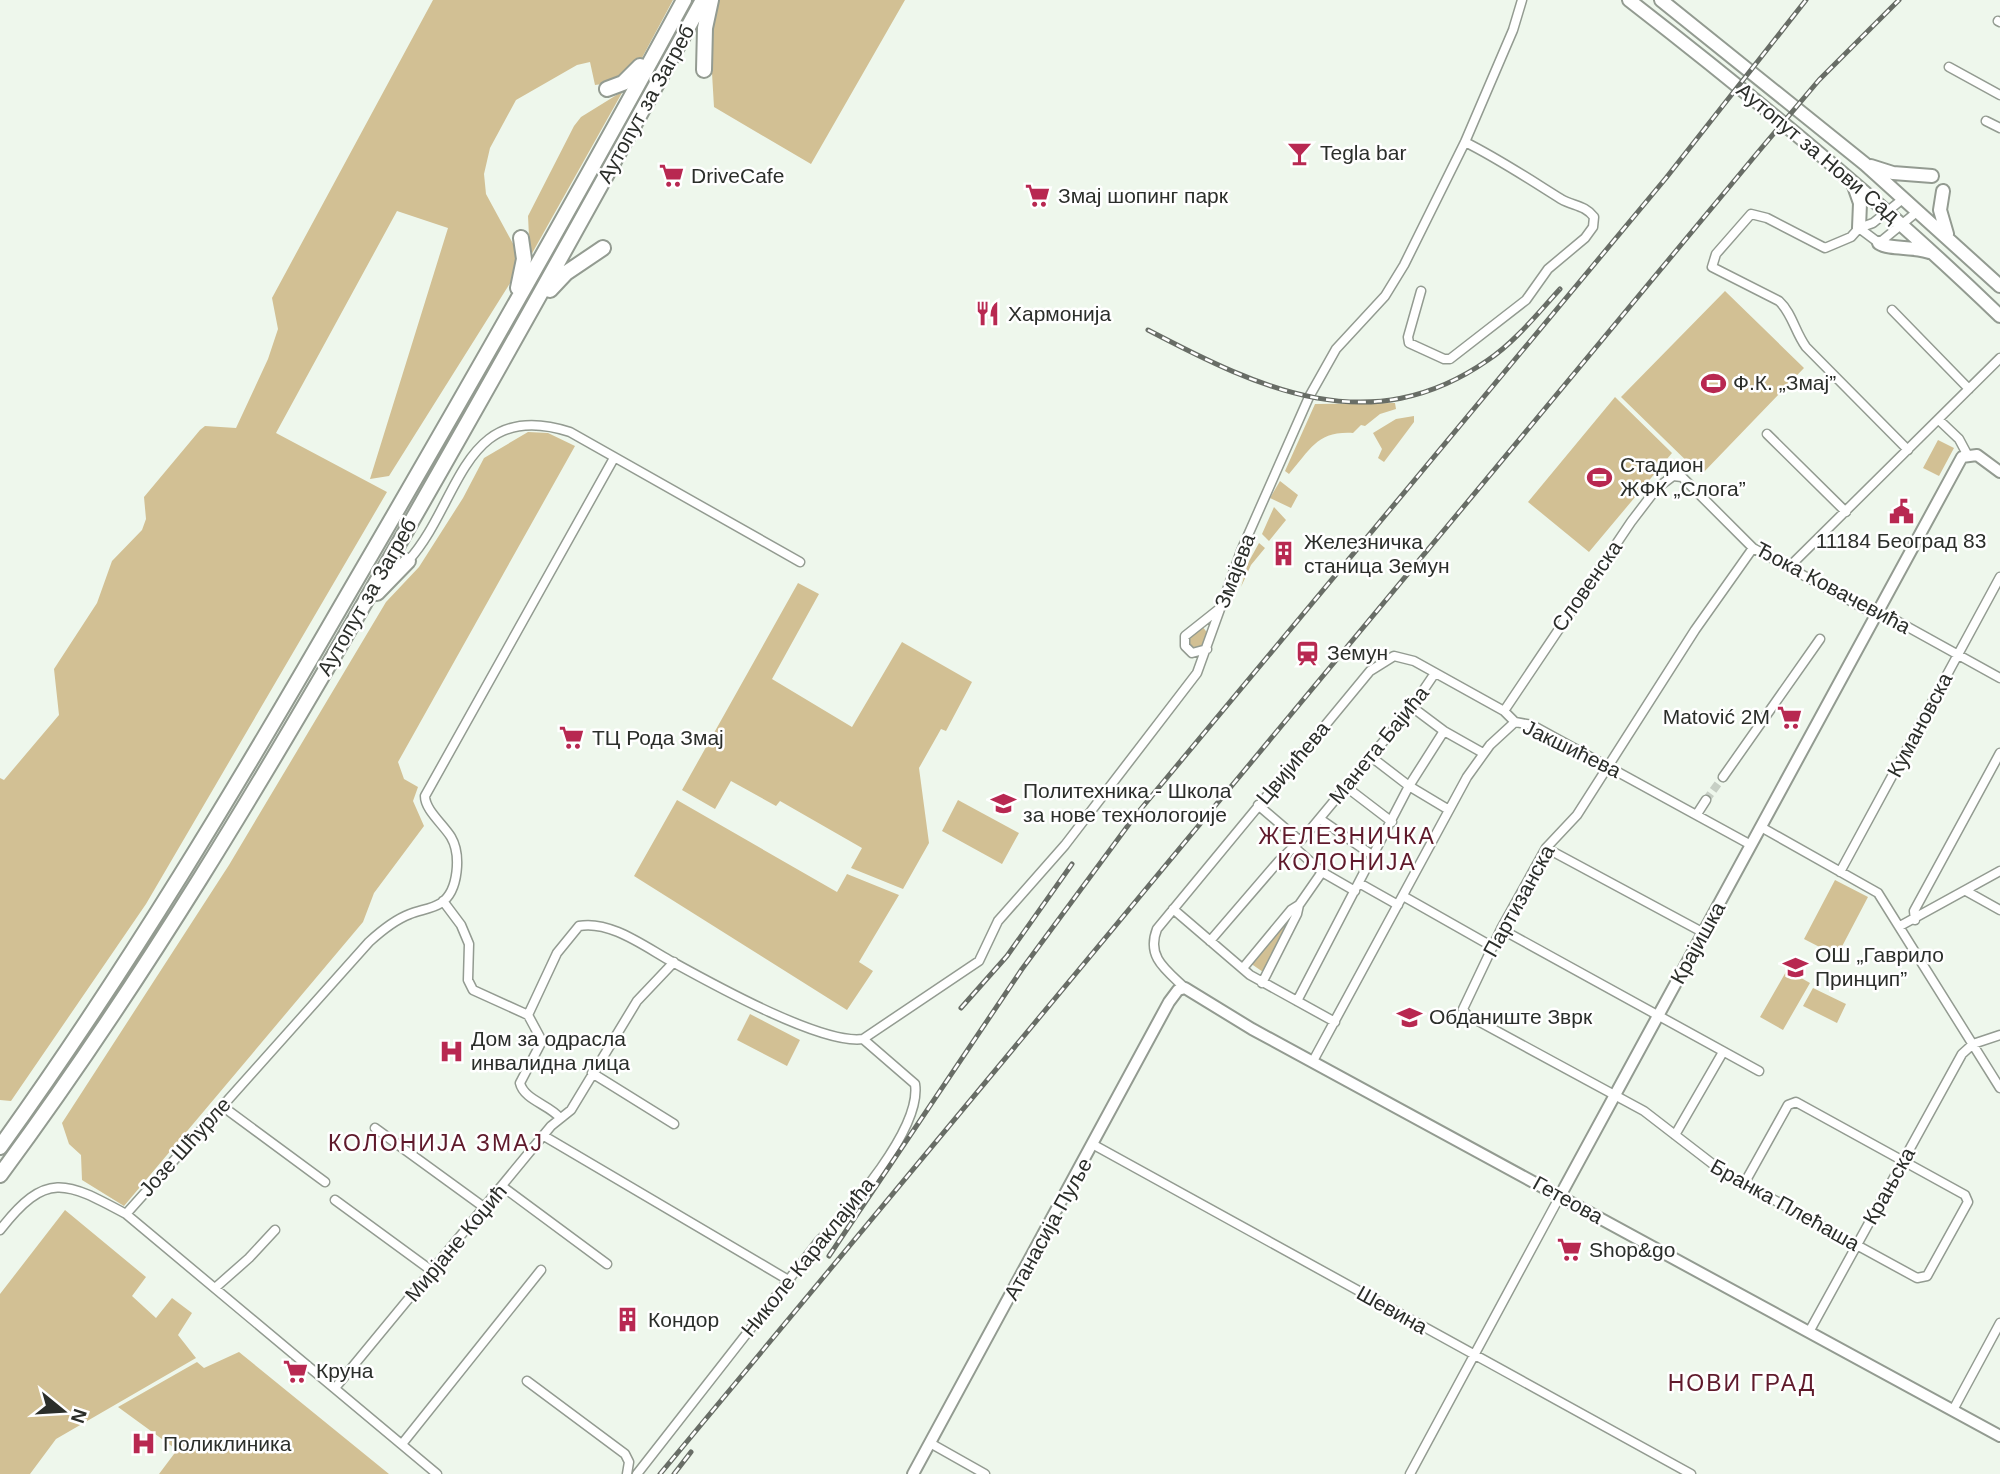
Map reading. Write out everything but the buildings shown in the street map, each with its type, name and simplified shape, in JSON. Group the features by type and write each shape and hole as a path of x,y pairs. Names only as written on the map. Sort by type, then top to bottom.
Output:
{"highway":[{"name":"Аутопут за Загреб","path":"0,1147 95,1010 192,859 512,311 684,0"},
{"name":"Аутопут за Загреб","path":"0,1175 160,943 359,612 532,310 703,0"},
{"path":"704,70 705,28 711,0"},
{"path":"607,89 629,79 660,44"},
{"path":"512,311 523,268 521,238"},
{"path":"532,310 566,273 603,248"},
{"path":"359,612 408,561"}],"main road":[{"name":"Аутопут за Нови Сад","path":"1629,0 1751,95 1851,180 1939,257 2000,316"},
{"name":"Аутопут за Нови Сад","path":"1661,0 1865,164 2000,286"},
{"path":"1865,164 1886,171 1932,176"},
{"path":"1851,180 1860,203 1859,228"},
{"path":"1943,191 1941,219 1951,240"},
{"path":"1879,243 1888,247 1916,247 1939,257"},
{"path":"1967,454 1982,458 2000,472"},
{"name":"Крајишка","path":"1560,1196 1957,466 1967,454"},
{"name":"Гетеова","path":"1185,988 1234,1019 2000,1436"},
{"name":"Атанасија Пуље","path":"913,1474 1094,1145 1169,1002 1178,990 1185,988"}],"street":[{"name":"Змајева","path":"1513,30 1522,0"},
{"name":"Змајева","path":"863,1039 979,961 998,922 1098,804 1197,673 1263,500 1320,375 1336,349 1391,286 1465,142 1528,0"},
{"path":"1949,67 2000,95"},
{"path":"1986,121 2000,128"},
{"path":"1421,291 1408,337 1409,343 1444,359 1450,359 1515,310 1548,269 1577,246 1593,227 1594,217 1583,206 1564,201 1520,170 1465,142"},
{"path":"1904,198 1873,223 1859,228 1844,241 1825,248 1767,218 1752,214 1716,254 1712,267 1787,309 1796,332 1806,347 1908,450"},
{"path":"1859,228 1879,243 1918,211"},
{"path":"1892,310 1969,389"},
{"path":"1788,568 2000,359"},
{"path":"1939,420 1959,439 1967,454"},
{"path":"408,561 421,545 469,459 492,436 525,424 570,432 800,562"},
{"path":"1767,434 1846,512"},
{"path":"560,1118 520,1087 542,1041 528,1015 486,998 471,987 468,976 471,953 469,944 461,925 443,901 451,889 457,858 452,838 426,803 425,796 614,458"},
{"name":"Словенска","path":"1504,711 1631,522 1668,479 1673,476 1682,477"},
{"name":"Ђока Ковачевића","path":"1682,477 1753,548 2000,678"},
{"name":"Партизанска","path":"1463,1009 1501,929 1546,848 1577,815 1607,765 1753,548"},
{"name":"Кумановска","path":"1840,872 2000,577"},
{"path":"1196,654 1188,650 1184,639 1189,630 1202,623 1220,607"},
{"path":"1202,623 1208,626 1212,635"},
{"path":"1723,776 1820,639"},
{"path":"1196,654 1207,649"},
{"path":"1196,654 1197,673"},
{"name":"Јакшићева","path":"1394,656 1409,658 1504,711 1515,722 1532,725 1751,845"},
{"name":"Цвијићева","path":"1153,946 1157,929 1258,805 1370,671 1394,656"},
{"name":"Манета Бајића","path":"1210,941 1320,819 1412,707 1435,673"},
{"path":"1412,707 1444,731 1483,753"},
{"path":"1313,1061 1449,810 1483,753 1515,722"},
{"path":"1297,1001 1409,786 1444,731"},
{"path":"1915,920 1914,911 2000,753"},
{"path":"1370,756 1409,786 1449,810"},
{"path":"1345,786 1392,822"},
{"path":"1697,814 1706,800"},
{"path":"1258,805 1322,872 1398,905"},
{"path":"1320,819 1372,855"},
{"path":"1761,827 1878,893 2000,1088"},
{"path":"1546,848 1704,933"},
{"path":"1262,983 1299,905 1322,872"},
{"path":"1900,926 2000,872"},
{"path":"1966,891 2000,910"},
{"path":"1403,896 1493,947"},
{"name":"Јозе Шћурле","path":"437,1474 126,1214 369,942 400,918 443,901"},
{"path":"1243,968 1291,910 1299,905"},
{"path":"1173,909 1262,983 1335,1022"},
{"path":"528,1015 557,953 579,926 589,925 620,934 811,1031 863,1039"},
{"path":"1501,929 1759,1071"},
{"name":"Гетеова","path":"1153,946 1156,959 1185,988"},
{"name":"Мирјане Коџић","path":"335,1388 544,1136 571,1110 637,1001 674,962"},
{"name":"Бранка Плећаша","path":"1463,1009 1467,1015 1616,1094 1675,1135 1706,1162 1917,1278 1927,1276 1967,1197 1903,1160"},
{"path":"1973,1044 2000,1035"},
{"name":"Николе Караклајића","path":"637,1474 869,1183 898,1142 911,1109 915,1084 863,1039"},
{"name":"Крањска","path":"1809,1332 1959,1060 1973,1044"},
{"path":"1675,1135 1723,1052"},
{"path":"592,1073 674,1124"},
{"path":"1744,1184 1788,1105 1793,1102 1903,1160"},
{"path":"222,1106 325,1182"},
{"path":"375,1128 485,1208"},
{"path":"544,1136 790,1281"},
{"name":"Шевина","path":"1094,1145 1691,1474"},
{"path":"0,1230 23,1201 37,1192 64,1186 88,1194 126,1214"},
{"path":"503,1187 607,1264"},
{"name":"Крајишка","path":"1410,1474 1560,1196"},
{"path":"335,1200 432,1272"},
{"path":"215,1288 275,1230"},
{"path":"402,1444 541,1270"},
{"path":"1953,1410 2000,1323"},
{"path":"527,1381 625,1454 629,1462 627,1474"},
{"path":"930,1443 985,1474"}],"shaded area":[{"path":"433,0 673,0 636,69 610,83 595,85 590,62 577,65 516,100 490,148 484,174 486,194 518,253 514,277 389,476 370,479 448,228 397,211 276,433 387,492 146,904 11,1101 0,1100 0,778 4,780 59,715 54,669 97,603 112,561 142,530 146,519 144,497 205,426 236,428 268,359 278,329 272,298"},
{"path":"718,0 905,0 811,164 714,107 710,39"},
{"path":"623,91 530,257 528,216 574,126 581,117"},
{"name":"Ф.К. „Змај”","path":"1725,291 1804,368 1701,475 1621,397"},
{"name":"Стадион ЖФК „Слога”","path":"1615,397 1672,453 1589,552 1528,502"},
{"path":"1395,403 1396,409 1380,414 1353,433 1331,435 1316,443 1289,474 1285,471 1315,404"},
{"path":"1414,416 1414,422 1384,462 1378,458 1382,449 1373,433 1396,419"},
{"path":"528,432 548,433 575,446 398,762 404,779 418,787 413,801 424,826 374,893 363,922 124,1206 82,1180 81,1155 69,1144 62,1123 229,865 386,602 419,567 463,498 484,458"},
{"path":"1938,440 1954,448 1939,476 1923,468"},
{"path":"1280,481 1298,495 1291,508 1270,498"},
{"path":"1274,507 1286,520 1269,541 1262,534"},
{"path":"1259,543 1265,548 1251,565 1241,587 1248,563"},
{"path":"798,583 819,594 772,679 852,727 902,642 972,682 946,731 941,729 919,768 929,843 903,889 851,868 862,848 780,801 776,806 731,781 715,809 682,790"},
{"path":"1202,626 1209,635 1204,648 1194,651 1187,644 1190,633"},
{"path":"677,800 837,892 847,874 899,895 859,962 873,971 847,1010 634,876"},
{"path":"958,800 1019,833 1002,864 942,831"},
{"path":"1835,880 1868,897 1837,956 1804,939"},
{"path":"1292,915 1293,918 1263,972 1250,963"},
{"path":"1787,970 1810,983 1783,1030 1760,1017"},
{"path":"1813,988 1846,1004 1837,1023 1803,1006"},
{"path":"750,1014 800,1040 787,1066 737,1040"},
{"path":"65,1210 146,1277 132,1296 156,1318 172,1298 192,1313 178,1335 196,1358 56,1439 30,1474 0,1474 0,1294"},
{"path":"239,1352 389,1474 159,1474 177,1450 118,1407 197,1362 204,1368"}],"tunnel":[{"path":"1706,800 1723,777"}],"railway":[{"path":"829,1256 1022,969 1135,816 1666,178 1806,0"},
{"path":"660,1474 1759,151 1819,80 1899,0"},
{"path":"1148,330 1190,352 1274,387 1316,398 1358,402 1401,398 1444,385 1488,360 1517,336 1560,289"},
{"path":"961,1008 1007,956 1072,864"},
{"path":"674,1474 691,1452"}],"place":[{"name":"Tegla bar","path":"1300,153"},
{"name":"DriveCafe","path":"671,176"},
{"name":"Змај шопинг парк","path":"1038,196"},
{"name":"Хармонија","path":"988,314"},
{"name":"Ф.К. „Змај”","path":"1713,383"},
{"name":"Стадион ЖФК „Слога”","path":"1600,477"},
{"name":"11184 Београд 83","path":"1901,512"},
{"name":"Железничка станица Земун","path":"1284,554"},
{"name":"Земун","path":"1307,653"},
{"name":"Matović 2M","path":"1790,717"},
{"name":"ТЦ Рода Змај","path":"572,738"},
{"name":"Политехника - Школа за нове технологоије","path":"1003,803"},
{"name":"ОШ „Гаврило Принцип”","path":"1795,967"},
{"name":"Обданиште Зврк","path":"1409,1017"},
{"name":"Дом за одрасла инвалидна лица","path":"451,1051"},
{"name":"Shop&go","path":"1569,1250"},
{"name":"Кондор","path":"628,1320"},
{"name":"Круна","path":"296,1371"},
{"name":"Поликлиника","path":"143,1444"}],"district":[{"name":"ЖЕЛЕЗНИЧКА КОЛОНИЈА","path":"1347,849"},
{"name":"КОЛОНИЈА ЗМАЈ","path":"436,1143"},
{"name":"НОВИ ГРАД","path":"1742,1383"}]}
